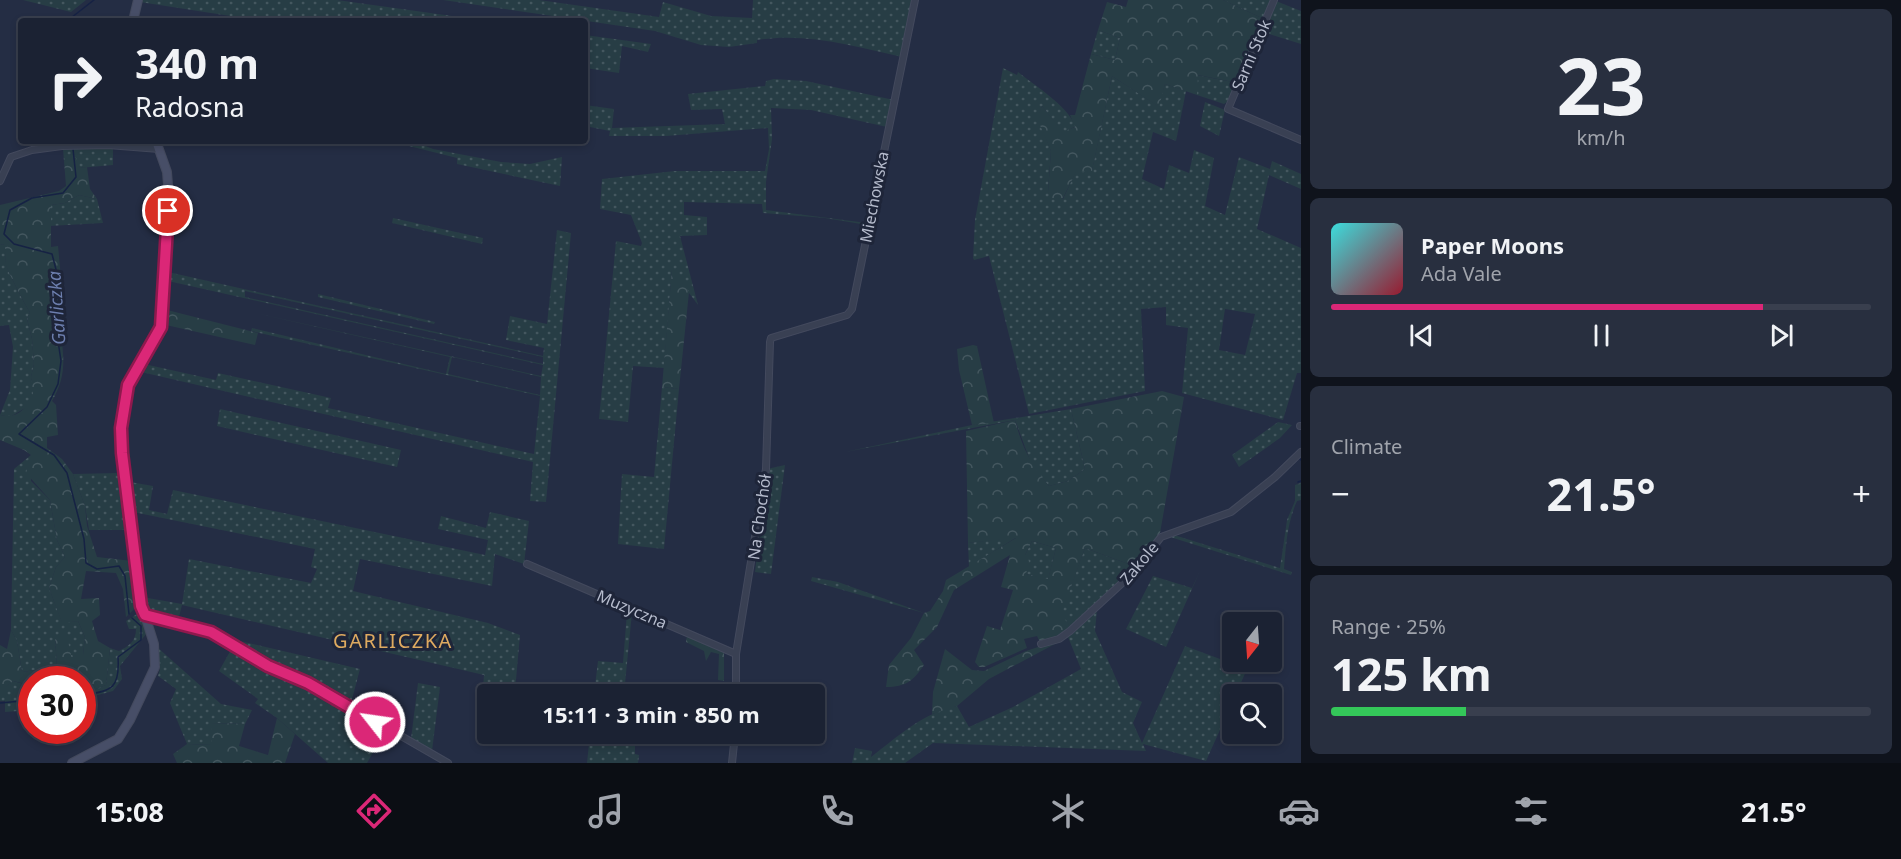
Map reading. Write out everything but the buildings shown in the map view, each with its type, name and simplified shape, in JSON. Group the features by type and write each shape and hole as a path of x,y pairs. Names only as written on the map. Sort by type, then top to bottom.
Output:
{"street":[{"path":"134,18 138,0"},
{"name":"Miechowska","path":"771,338 847,315 852,309 915,0"},
{"name":"Sarni Stok","path":"1274,0 1228,109 1301,140"},
{"path":"0,181 4,159 25,152 62,146 157,145 168,185 162,324 160,333 128,385 121,441 138,590 156,655 155,667 149,683 118,739 72,763"},
{"name":"Na Chochół","path":"736,684 736,654 766,469 771,338"},
{"name":"Zakole","path":"1041,644 1059,639 1070,631 1133,573 1161,537 1231,512 1275,477 1301,452"},
{"name":"Muzyczna","path":"527,564 736,654"},
{"path":"145,615 211,632 268,666 316,687 448,763"},
{"path":"732,763 734,744"}],"green space":[{"path":"23,0 86,0 71,12"},
{"path":"140,0 337,0 466,18 243,18 140,2"},
{"path":"443,0 539,0 659,17 663,2 711,16 752,18 753,0 913,0 902,57 811,39 775,38 729,47 701,45 655,31 588,21 588,18 566,18"},
{"path":"1128,0 1223,0 1264,19 1238,83 1198,75 1197,95 1165,84 1159,107 1112,76 1092,171 1076,172 1062,200 1051,199 1048,192 1051,151 1037,118 1042,106 1063,132 1075,127 1070,115 1075,115 1091,54 1115,60 1120,38 1098,30 1107,2 1126,7"},
{"path":"1223,0 1272,0 1264,19"},
{"path":"1276,1 1301,11 1301,44 1263,32"},
{"path":"1098,30 1120,38 1115,60 1091,54"},
{"path":"588,35 651,44 648,52 622,46 619,73 588,68"},
{"path":"1003,68 1017,75 1018,72 1050,96 1065,110 1076,126 1063,133 1042,106 1038,118 1051,151 1048,191 1052,199 1063,199 1076,171 1092,170 1112,76 1158,106 1165,84 1186,91 1176,141 1153,132 1142,179 1164,189 1169,165 1189,173 1194,150 1214,158 1205,206 1225,215 1239,157 1270,169 1272,161 1301,174 1301,189 1269,175 1257,229 1301,248 1301,373 1297,373 1283,420 1182,393 1188,328 1166,325 1166,307 1141,309 1145,391 1029,414 989,256 974,260 973,258 975,220","holes":["1225,309 1255,314 1245,355 1219,350"]},
{"path":"1197,75 1238,83 1231,99 1224,104 1197,95"},
{"path":"774,79 806,81 894,100 887,127 811,110 771,108 772,139 766,182 766,210 867,223 867,225 825,218 763,213 762,204 684,202 684,215 707,217 707,235 680,236 698,305 672,270 664,368 633,366 628,422 599,419 616,241 641,246 642,243 631,215 600,209 602,179 675,171 765,171 769,149 768,128 666,136 609,136 610,131 588,127 588,105 614,109 612,128 725,124 722,109 691,110 688,94 765,86 766,81"},
{"path":"1205,102 1225,110 1219,136 1200,126"},
{"path":"405,144 420,144 433,149 501,162 530,164 562,157 560,186 457,164 457,158"},
{"path":"113,147 113,165 79,168 67,158 64,161 63,149"},
{"path":"66,158 76,158 79,168 87,167 90,189 97,199 79,195 65,203 51,205 51,247 58,246 64,311 58,311 63,368 58,389 52,401 56,405 58,435 47,437 47,448 62,459 73,474 85,506 87,526 97,557 132,561 136,607 126,617 123,589 116,573 86,571 81,599 99,598 100,615 92,621 98,641 110,648 106,685 96,689 96,666 57,666 55,637 67,636 71,655 83,655 85,637 78,621 62,623 49,588 56,567 65,557 57,540 50,500 26,473 31,455 0,440 0,415 12,416 21,412 33,394 31,377 34,364 32,339 27,319 30,312 7,268 5,245 0,244 0,205 59,191 66,186 64,161"},
{"path":"79,195 97,199 103,223 49,226 51,205 65,203"},
{"path":"393,218 483,238 482,244 392,223"},
{"path":"557,230 571,233 546,502 530,501 533,462 141,372 144,364 216,380 218,373 331,398 328,408 534,454 540,396 251,331 252,328 446,374 450,357 255,313 541,376 543,365 168,281 168,272 543,356 544,348 506,340 510,316 547,324","holes":["245,291 543,357 543,364 245,297","452,357 541,377 540,395 448,374"]},
{"path":"0,244 5,245 7,267 30,312 27,319 32,339 34,364 31,377 34,394 27,407 10,417 0,415 10,390 13,347 9,325 0,326"},
{"path":"672,269 689,292 679,389 662,387"},
{"path":"318,294 435,322 434,324 318,297"},
{"path":"167,310 258,333 255,345 166,325"},
{"path":"977,346 994,423 972,425 959,370 957,349"},
{"path":"662,387 679,389 664,549 618,544 622,474 654,477"},
{"path":"1162,391 1184,397 1160,533 1134,566 1085,548 1061,615 1072,628 1059,637 1040,642 1037,636 1024,639 1027,648 984,667 979,667 975,662 987,626 1000,630 1013,590 1001,587 1010,555 954,590 937,627 914,650 924,665 908,682 899,686 886,687 889,665 911,638 924,613 930,611 943,591 946,580 1016,538 968,543 966,431 1015,420 1028,455 1049,486 1068,481 1085,469 1071,409","holes":["1032,541 1056,548 1048,579 1026,574 1029,561 1025,555"]},
{"path":"220,409 401,450 397,467 217,426"},
{"path":"1071,409 1085,469 1068,481 1049,486 1032,466 1015,420 845,452 972,425"},
{"path":"1278,422 1292,425 1280,438 1239,467 1232,455"},
{"path":"31,455 31,481 50,500 57,540 65,557 56,567 49,588 62,622 78,621 85,637 83,655 71,655 55,637 57,666 21,666 17,641 11,630 14,469"},
{"path":"785,465 771,574 755,572 767,469"},
{"path":"119,473 128,530 89,530 85,506 73,474"},
{"path":"130,482 153,486 149,510 167,514 173,490 485,555 488,540 438,529 441,516 486,528 490,512 529,521 524,564 495,554 492,586 360,559 353,591 488,623 520,635 516,684 483,684 484,675 182,605 178,621 154,615 147,609 142,597 182,604 189,559 311,583 317,569 311,567 315,549 133,512"},
{"path":"1301,483 1301,500 1297,501 1294,509 1286,543 1284,569 1292,572 1291,575 1167,536 1174,535 1280,568 1287,520 1295,501 1295,485"},
{"path":"1017,537 969,567 968,543"},
{"path":"1032,541 1056,548 1048,580 1026,574 1025,555"},
{"path":"1085,548 1134,566 1072,628 1060,615"},
{"path":"1200,571 1166,647 1126,629 1153,576 1192,588"},
{"path":"812,577 838,582 924,613 811,581"},
{"path":"1097,610 1095,631 1122,692 1142,702 1133,723 1142,743 1185,646 1222,660 1222,672 1246,672 1240,684 1222,684 1222,725 1206,761 1143,744 1146,751 933,743 905,763 852,763 855,748 872,751 871,757 911,726 945,709 957,706 969,727 1013,707 1081,669 1068,637"},
{"path":"627,612 632,612 625,684 595,684 598,661 623,663"},
{"path":"137,614 142,615 147,633 120,666 122,679 113,691 96,696 96,689 106,685 110,648 119,651 131,643 135,637 136,629 129,629 126,621"},
{"path":"11,630 17,641 21,666 18,666 18,682 13,681 0,692 0,645 7,649"},
{"path":"687,635 724,652 724,681 718,680 719,654 711,652 706,661 704,651 686,642"},
{"path":"1068,637 989,679 957,706 932,714 933,692 945,649 972,670 984,671 1026,651"},
{"path":"227,638 360,669 351,703 269,663"},
{"path":"157,647 221,704 252,710 245,724 212,723 212,745 187,744 170,703 176,689 158,676 160,669"},
{"path":"232,648 316,691 385,731 367,763 328,763 277,718 255,703 258,699 219,671"},
{"path":"13,681 18,682 18,711 5,712 5,701 0,701 0,691"},
{"path":"418,683 440,687 432,751 411,739"},
{"path":"277,718 295,734 285,763 177,763 173,754 187,744 212,745 211,723 245,724 239,746 268,755"},
{"path":"589,744 635,744 635,754 639,755 638,763 587,763"}],"waterway":[{"name":"Garliczka","path":"71,18 94,0"},
{"name":"Garliczka","path":"73,149 76,177 63,193 32,198 10,210 4,234 14,244 52,254 59,281 54,314 61,361 58,384 47,407 19,434 54,455 67,473 84,539 86,563 97,569 119,566 125,576 129,614"},
{"name":"Garliczka","path":"96,693 108,690 112,686 118,675 118,657 141,640 141,626 132,618"},
{"name":"Garliczka","path":"0,703 18,701"}],"district":[{"name":"GARLICZKA","path":"393,641"}],"route":[{"path":"168,211 164,307 160,333 135,370 128,385 123,404 121,428 141,606 145,615 211,632 268,666 308,683 375,722"}]}
